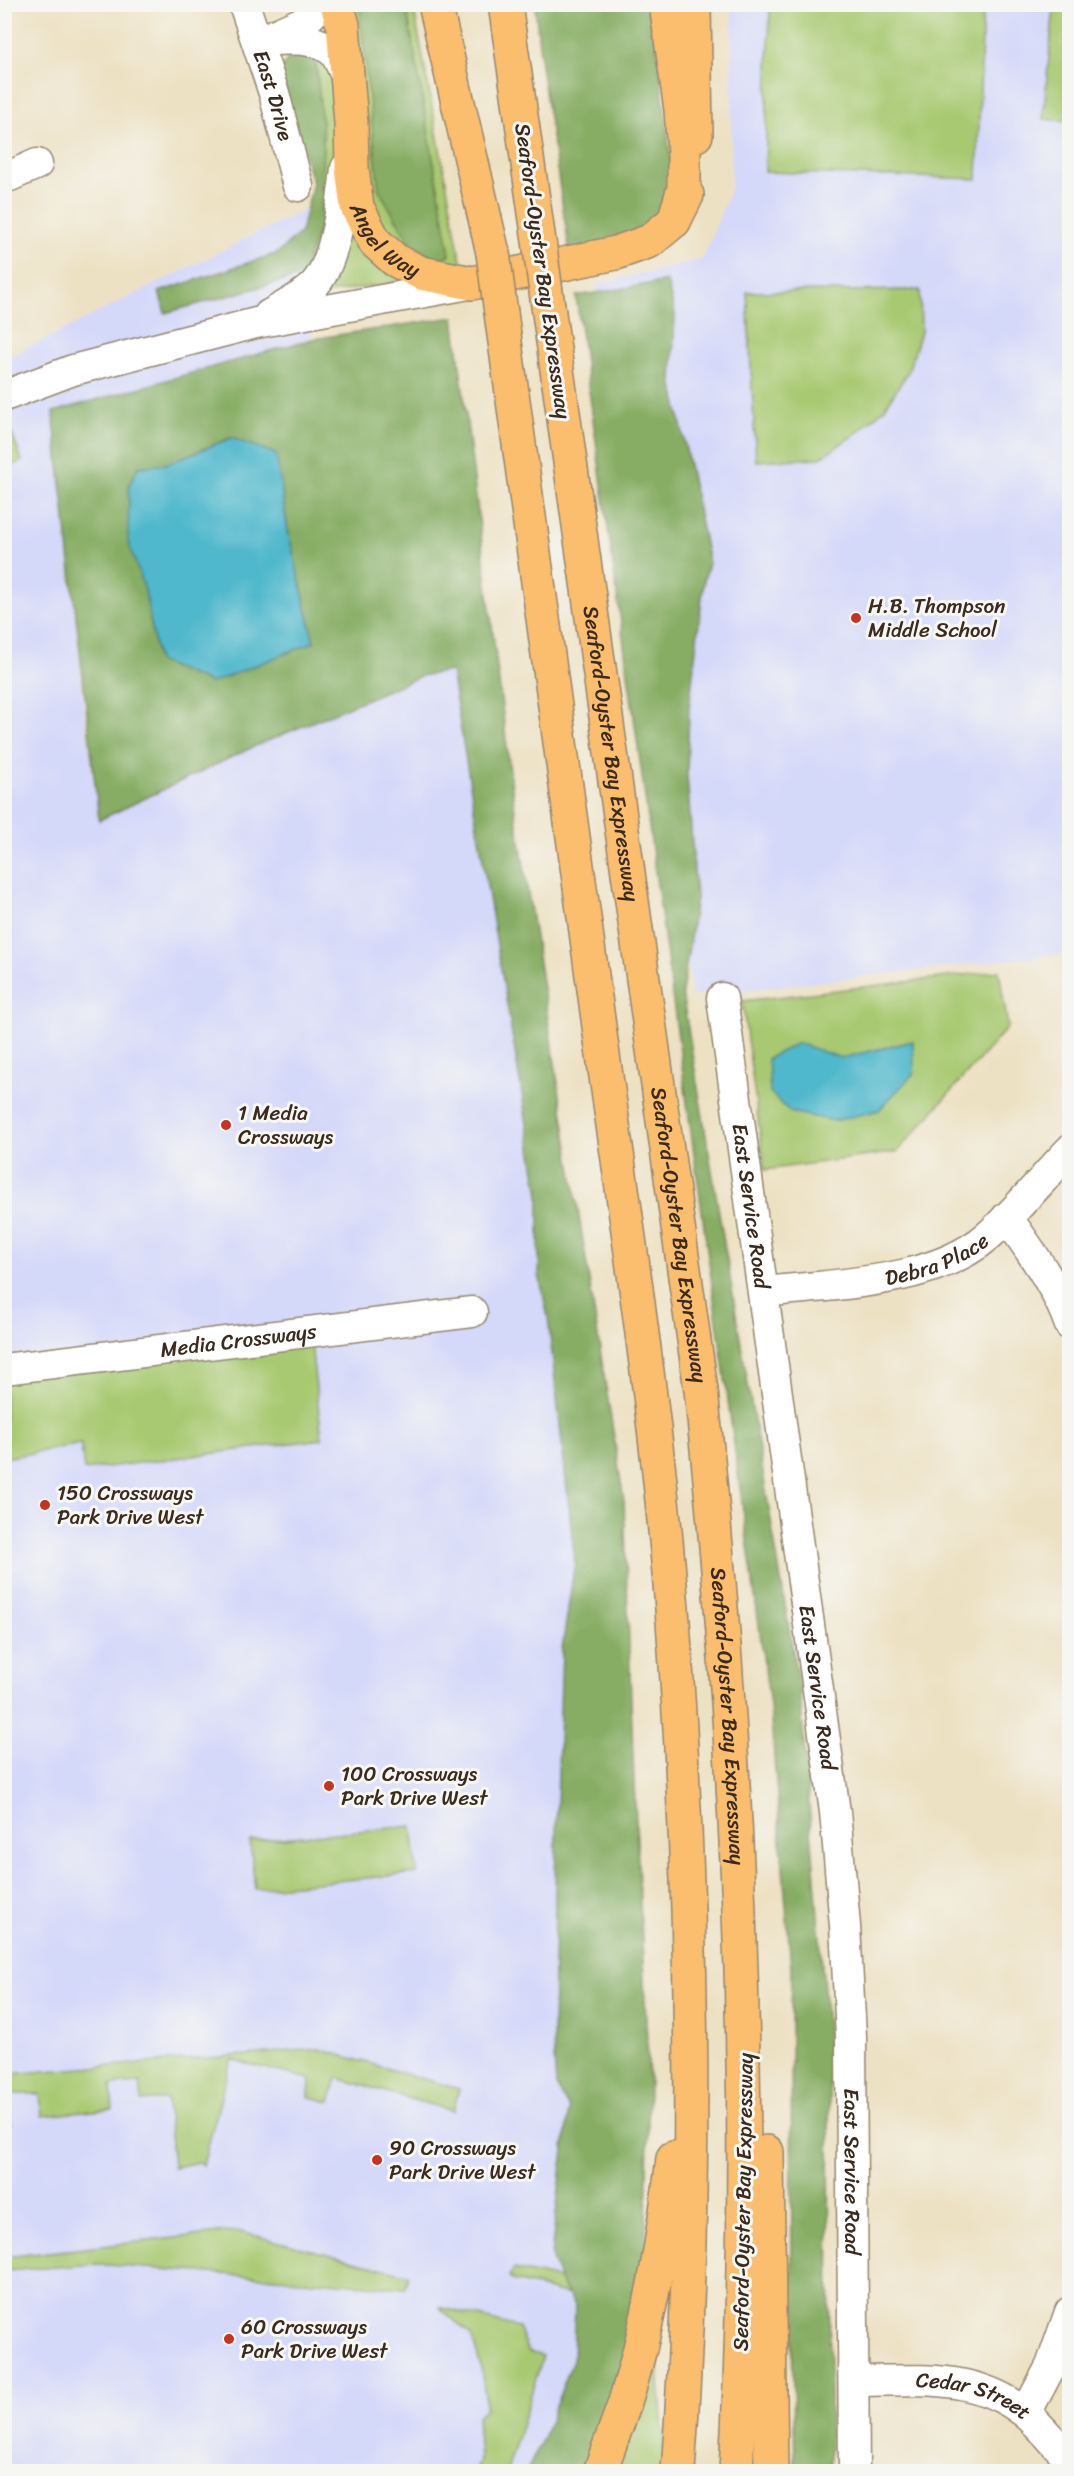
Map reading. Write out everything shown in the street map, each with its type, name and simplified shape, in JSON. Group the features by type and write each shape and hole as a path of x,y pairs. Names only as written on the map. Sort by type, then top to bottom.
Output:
{"main road":[{"name":"Angel Way","path":"337,4 343,25 351,123 352,168 357,207 375,242 395,260 421,273 472,283 616,253 650,241 674,221"},
{"path":"435,4 493,253"},
{"path":"457,4 643,1333 662,1502 676,1662 688,1918 692,2079 690,2235 678,2472"},
{"name":"Seaford-Oyster Bay Expressway","path":"505,4 701,1390 718,1550 732,1737 741,1907 746,2167 736,2472"},
{"path":"521,4 540,248"},
{"path":"666,4 681,110 684,154 684,188 674,221"},
{"path":"674,221 690,190 696,145 694,4"},
{"path":"600,2472 625,2402 648,2313 665,2225 675,2136 676,1662"},
{"path":"732,1737 750,1872 760,2007 767,2156 771,2472"}],"street":[{"name":"East Drive","path":"244,4 258,42 298,186"},
{"path":"258,42 305,21 322,4"},
{"path":"258,42 289,40 314,42 333,50 347,78"},
{"path":"256,323 301,296 315,284 325,270 342,204 351,123"},
{"path":"4,175 10,176 37,164"},
{"path":"4,396 73,370 256,323 472,283"},
{"name":"East Service Road","path":"722,998 835,1812 845,1926 851,2059 854,2472"},
{"name":"Debra Place","path":"764,1292 895,1276 933,1268 964,1253 987,1237 1070,1150"},
{"path":"1007,1217 1047,1276 1070,1325"},
{"name":"Media Crossways","path":"4,1369 471,1312"},
{"path":"1026,2413 1051,2366 1070,2312"},
{"name":"Cedar Street","path":"854,2381 944,2381 970,2384 1001,2396 1026,2413 1070,2458"}],"shaded area":[{"name":"H.B. Thompson Middle School","path":"732,5 1069,5 1069,953 692,996 597,284 703,259 731,187"},
{"path":"307,208 301,232 278,253 159,292 165,313 302,276 312,339 53,412 86,723 99,819 251,748 421,676 451,670 539,1195 539,1275 548,1317 575,1562 562,1649 553,2041 556,2085 570,2109 551,2255 559,2279 575,2305 573,2360 543,2438 527,2471 5,2472 5,359"}],"green space":[{"path":"344,5 413,5 463,272 418,265 372,221"},
{"path":"359,5 406,5 450,255 435,261 407,238 379,190"},
{"path":"535,5 652,5 675,194 642,233 570,254 541,65"},
{"path":"770,5 983,5 977,179 765,172"},
{"path":"1054,5 1069,5 1069,121 1043,119"},
{"path":"310,52 332,68 337,172 310,283 305,266 321,222 323,137 316,63"},
{"path":"310,52 316,63 323,137 321,222 302,276 165,313 159,292 278,253 301,232 313,183 278,75 290,55"},
{"path":"356,235 402,282 321,294 344,236"},
{"path":"667,281 675,314 672,381 709,563 704,580 689,708 687,775 696,898 682,993 800,1693 829,2052 830,2471 795,2471 792,2333 791,1968 770,1706 576,296"},
{"path":"920,290 921,332 908,372 884,409 854,435 820,458 756,461 747,292"},
{"path":"454,317 514,804 624,1501 634,1783 649,2080 644,2329 600,2471 527,2471 543,2438 573,2360 575,2305 559,2279 551,2255 569,2109 556,2085 553,2041 562,1649 575,1562 548,1317 539,1275 539,1195 451,671 421,676 251,748 99,820 53,412 312,339","holes":["231,438 282,489 288,531 314,642 210,683 158,661 145,589 138,467 166,464"]},
{"path":"4,412 22,461 10,467 5,476"},
{"path":"999,971 1008,1027 897,1152 765,1170 742,1001"},
{"path":"310,1336 322,1439 84,1470 81,1444 5,1458 5,1371"},
{"path":"412,1826 417,1873 255,1889 250,1841"},
{"path":"319,2049 459,2089 453,2111 337,2078 330,2102 309,2097 310,2079 231,2060 203,2165 200,2162 173,2167 167,2099 142,2101 140,2083 111,2085 113,2109 42,2116 40,2094 10,2094 10,2127 5,2128 5,2057 8,2074"},
{"path":"237,2231 409,2275 406,2288 95,2264 5,2271 5,2257"},
{"path":"514,2269 559,2279 569,2295 512,2280 509,2276"},
{"path":"439,2307 518,2327 528,2352 543,2356 507,2471 476,2471 480,2459 477,2416 485,2408 481,2368 472,2336"},
{"path":"657,2356 665,2456 663,2471 613,2472 633,2428"}],"water":[{"path":"231,438 276,454 288,531 314,642 211,683 158,661 145,590 128,542 129,486 138,467 166,464"},
{"path":"913,1041 914,1073 879,1110 835,1121 790,1112 770,1092 768,1058 798,1043 841,1058"}],"place":[{"name":"H.B. Thompson Middle School","path":"856,618"},
{"name":"1 Media Crossways","path":"226,1125"},
{"name":"150 Crossways Park Drive West","path":"45,1505"},
{"name":"100 Crossways Park Drive West","path":"329,1786"},
{"name":"90 Crossways Park Drive West","path":"377,2160"},
{"name":"60 Crossways Park Drive West","path":"229,2339"}]}
